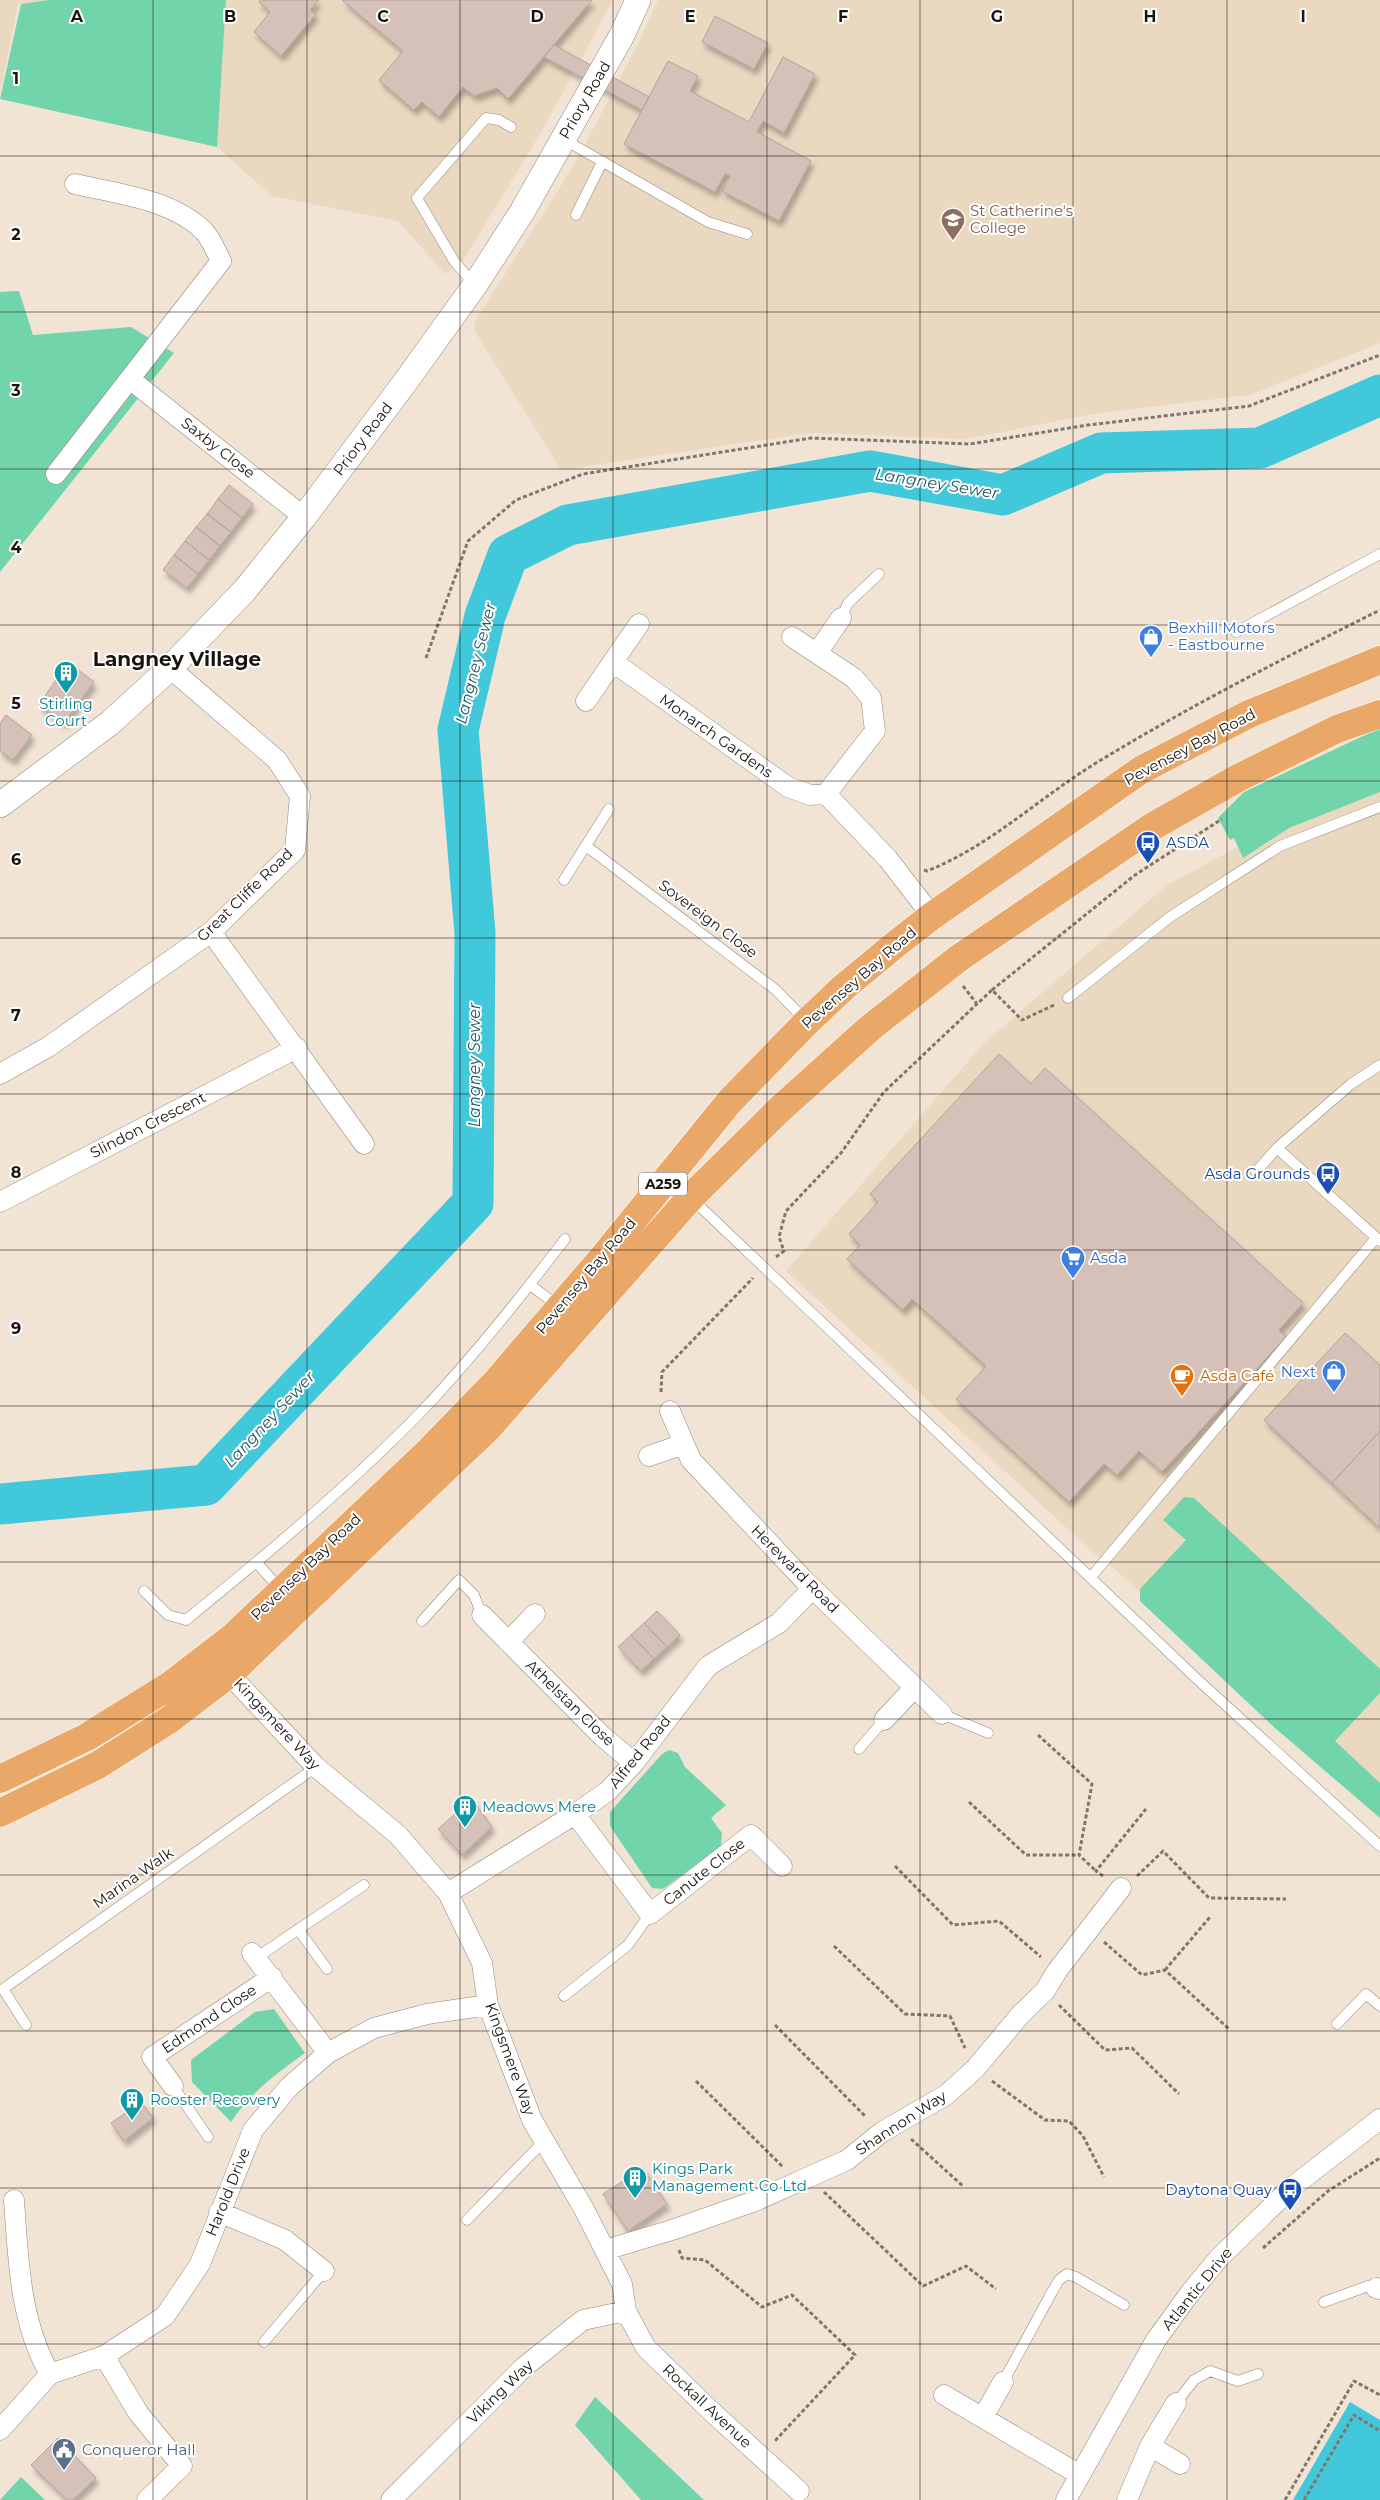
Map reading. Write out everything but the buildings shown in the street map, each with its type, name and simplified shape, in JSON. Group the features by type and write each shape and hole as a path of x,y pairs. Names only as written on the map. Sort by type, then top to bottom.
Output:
{"main road":[{"name":"Pevensey Bay Road","path":"0,1779 87,1737 169,1686 234,1636 426,1454 495,1383 730,1101 844,987 932,916 1142,770 1250,714 1380,660"},
{"name":"Pevensey Bay Road","path":"0,1813 98,1765 170,1720 229,1674 488,1428 690,1197 779,1110 870,1028 948,967 1150,828 1247,774 1337,729 1380,714"}],"street":[{"name":"Priory Road","path":"0,805 110,722 170,668 245,590 304,517 475,285 522,212 622,35 638,0"},
{"path":"56,474 131,380 221,261 204,232 179,213 144,200 75,184"},
{"name":"Saxby Close","path":"131,380 304,517"},
{"path":"817,653 841,618"},
{"path":"586,701 639,624"},
{"path":"792,637 854,678 871,698 875,731 826,794 888,858 932,916"},
{"name":"Monarch Gardens","path":"613,662 788,787 810,794 826,794"},
{"name":"Great Cliffe Road","path":"0,1074 48,1047 211,932 295,850 300,796 277,760 170,668"},
{"path":"211,932 364,1144"},
{"name":"Slindon Crescent","path":"0,1202 296,1048"},
{"name":"Hereward Road","path":"670,1411 691,1460 813,1588 942,1714"},
{"path":"649,1456 684,1444"},
{"name":"Alfred Road","path":"448,1893 576,1814 608,1791 634,1762 708,1666 779,1623 813,1588"},
{"path":"508,1642 535,1614"},
{"name":"Athelstan Close","path":"482,1615 602,1736 634,1762"},
{"name":"Kingsmere Way","path":"229,1674 316,1767 398,1835 448,1893 482,1963 488,2005 532,2120 622,2284 626,2311"},
{"path":"884,1720 914,1688"},
{"name":"Canute Close","path":"576,1814 650,1914 750,1835 782,1866"},
{"name":"Shannon Way","path":"605,2250 672,2230 755,2201 847,2160 888,2128 946,2095 975,2068 1021,2014 1045,1991 1057,1971 1120,1888"},
{"name":"Edmond Close","path":"254,1955 328,2053"},
{"name":"Edmond Close","path":"173,2086 152,2057 272,1977"},
{"name":"Harold Drive","path":"0,2430 50,2374 104,2356 165,2316 200,2264 253,2130 288,2087 328,2053 374,2028 427,2014 488,2005"},
{"name":"Atlantic Drive","path":"1066,2500 1156,2340 1190,2293 1219,2258 1292,2187 1380,2120"},
{"path":"14,2200 9,2243 38,2355 50,2374"},
{"path":"220,2212 285,2240 324,2271"},
{"name":"Rockall Avenue","path":"626,2311 646,2348 799,2491"},
{"name":"Viking Way","path":"391,2500 524,2367 546,2349 583,2320 626,2311"},
{"path":"104,2356 139,2414 182,2466 147,2500"},
{"path":"983,2417 1003,2382"},
{"path":"944,2395 1080,2475"},
{"path":"1127,2500 1150,2446 1176,2403"},
{"path":"1150,2446 1180,2464"}],"lane":[{"path":"475,285 454,261 417,198 486,118 499,120 511,127"},
{"path":"563,139 708,222 747,234"},
{"path":"576,216 602,162"},
{"path":"1236,632 1380,554"},
{"path":"841,618 848,603 879,574"},
{"path":"1068,998 1170,917 1280,846 1380,807"},
{"path":"564,880 609,809"},
{"name":"Sovereign Close","path":"586,846 776,990 807,1022"},
{"path":"1256,1172 1277,1148 1352,1084 1380,1065"},
{"path":"1091,1577 1378,1240 1277,1148"},
{"path":"690,1197 1197,1679 1380,1846"},
{"path":"144,1591 168,1615 186,1620 257,1563 422,1410 530,1285 566,1239"},
{"path":"530,1285 560,1307"},
{"path":"257,1563 281,1590"},
{"path":"422,1621 459,1580 474,1595 482,1615"},
{"path":"942,1714 988,1733"},
{"path":"860,1749 884,1720"},
{"name":"Marina Walk","path":"26,2025 3,1989 316,1767"},
{"path":"254,1955 298,1929 364,1885"},
{"path":"564,1996 628,1946 650,1914"},
{"path":"298,1929 327,1969"},
{"path":"1336,2024 1366,1994 1380,2006"},
{"name":"Edmond Close","path":"173,2086 208,2137"},
{"path":"467,2220 544,2141"},
{"path":"264,2342 324,2271"},
{"path":"1003,2382 1059,2280 1067,2274 1076,2277 1124,2305"},
{"path":"1324,2302 1368,2286 1378,2288"},
{"path":"1176,2403 1194,2380 1210,2370 1238,2381 1258,2374"}],"path":[{"path":"426,658 468,541 516,500 583,474 812,438 970,444 1088,425 1249,406 1380,355"},
{"path":"670,1411 661,1394 662,1372 763,1268 784,1251 779,1236 786,1211 841,1153 884,1092 992,990 1135,874 1228,815"},
{"path":"948,967 977,1004"},
{"path":"992,990 1022,1020 1068,998"},
{"path":"1038,1735 1092,1784 1079,1855"},
{"path":"969,1802 1026,1854 1079,1855 1096,1871 1120,1888 1132,1881 1163,1851 1209,1898 1286,1899"},
{"path":"1096,1871 1146,1809"},
{"path":"895,1866 953,1925 999,1921 1057,1971"},
{"path":"1090,1930 1142,1975 1165,1970 1210,1917"},
{"path":"834,1946 905,2014 950,2016 975,2068 1044,2120 1069,2121 1083,2136 1104,2176"},
{"path":"1165,1970 1230,2030"},
{"path":"1045,1991 1105,2050 1132,2048 1179,2094"},
{"path":"775,2025 888,2128 964,2187"},
{"path":"696,2081 922,2286 966,2266 996,2289"},
{"path":"1256,2254 1328,2191 1380,2158"},
{"path":"672,2230 682,2258 706,2260 762,2307 792,2295 854,2355 761,2456"},
{"path":"1285,2500 1354,2381 1380,2395"},
{"path":"1304,2500 1354,2415 1380,2430"}],"shaded area":[{"path":"0,0 48,0 18,4 0,93"},
{"path":"226,0 613,0 543,129 463,261 445,274 398,221 272,196 217,147"},
{"name":"St Catherine's College","path":"658,0 1380,0 1380,343 1249,395 1093,414 967,439 810,433 561,470 474,330 477,318 574,165 638,44"},
{"path":"1380,782 1380,1810 1107,1562 1105,1563 786,1271 984,1043 1167,885 1324,800"}],"green space":[{"path":"49,0 226,0 217,147 0,99 21,4"},
{"path":"19,291 33,335 131,327 174,353 0,572 0,292"},
{"path":"1380,728 1380,792 1289,828 1243,858 1234,838 1230,840 1218,818 1244,792"},
{"path":"1184,1497 1194,1498 1380,1669 1380,1693 1335,1741 1380,1783 1380,1818 1275,1728 1140,1601 1140,1589 1186,1540 1163,1520"},
{"path":"669,1750 678,1753 685,1767 726,1805 711,1818 722,1833 721,1846 663,1889 652,1888 610,1826 610,1812 662,1754"},
{"path":"274,2009 305,2053 256,2092 231,2122 192,2082 191,2060 255,2012"},
{"path":"595,2397 704,2500 641,2500 575,2425"},
{"path":"21,2477 45,2500 0,2500"}],"water":[{"path":"1350,2402 1380,2420 1380,2500 1293,2500"}],"waterway":[{"name":"Langney Sewer","path":"0,1504 206,1485 473,1203 475,933 458,730 485,616 508,555 568,525 870,471 1003,495 1101,453 1260,448 1380,395"}],"place":[{"name":"St Catherine's College","path":"953,241"},
{"name":"Bexhill Motors - Eastbourne","path":"1151,658"},
{"name":"Stirling Court","path":"66,694"},
{"name":"ASDA","path":"1148,864"},
{"name":"Asda Grounds","path":"1328,1195"},
{"name":"Asda","path":"1073,1279"},
{"name":"Next","path":"1334,1393"},
{"name":"Asda Café","path":"1182,1397"},
{"name":"Meadows Mere","path":"465,1828"},
{"name":"Rooster Recovery","path":"132,2121"},
{"name":"Kings Park Management Co Ltd","path":"635,2199"},
{"name":"Daytona Quay","path":"1290,2211"},
{"name":"Conqueror Hall","path":"64,2471"}],"district":[{"name":"Langney Village","path":"177,659"}]}
